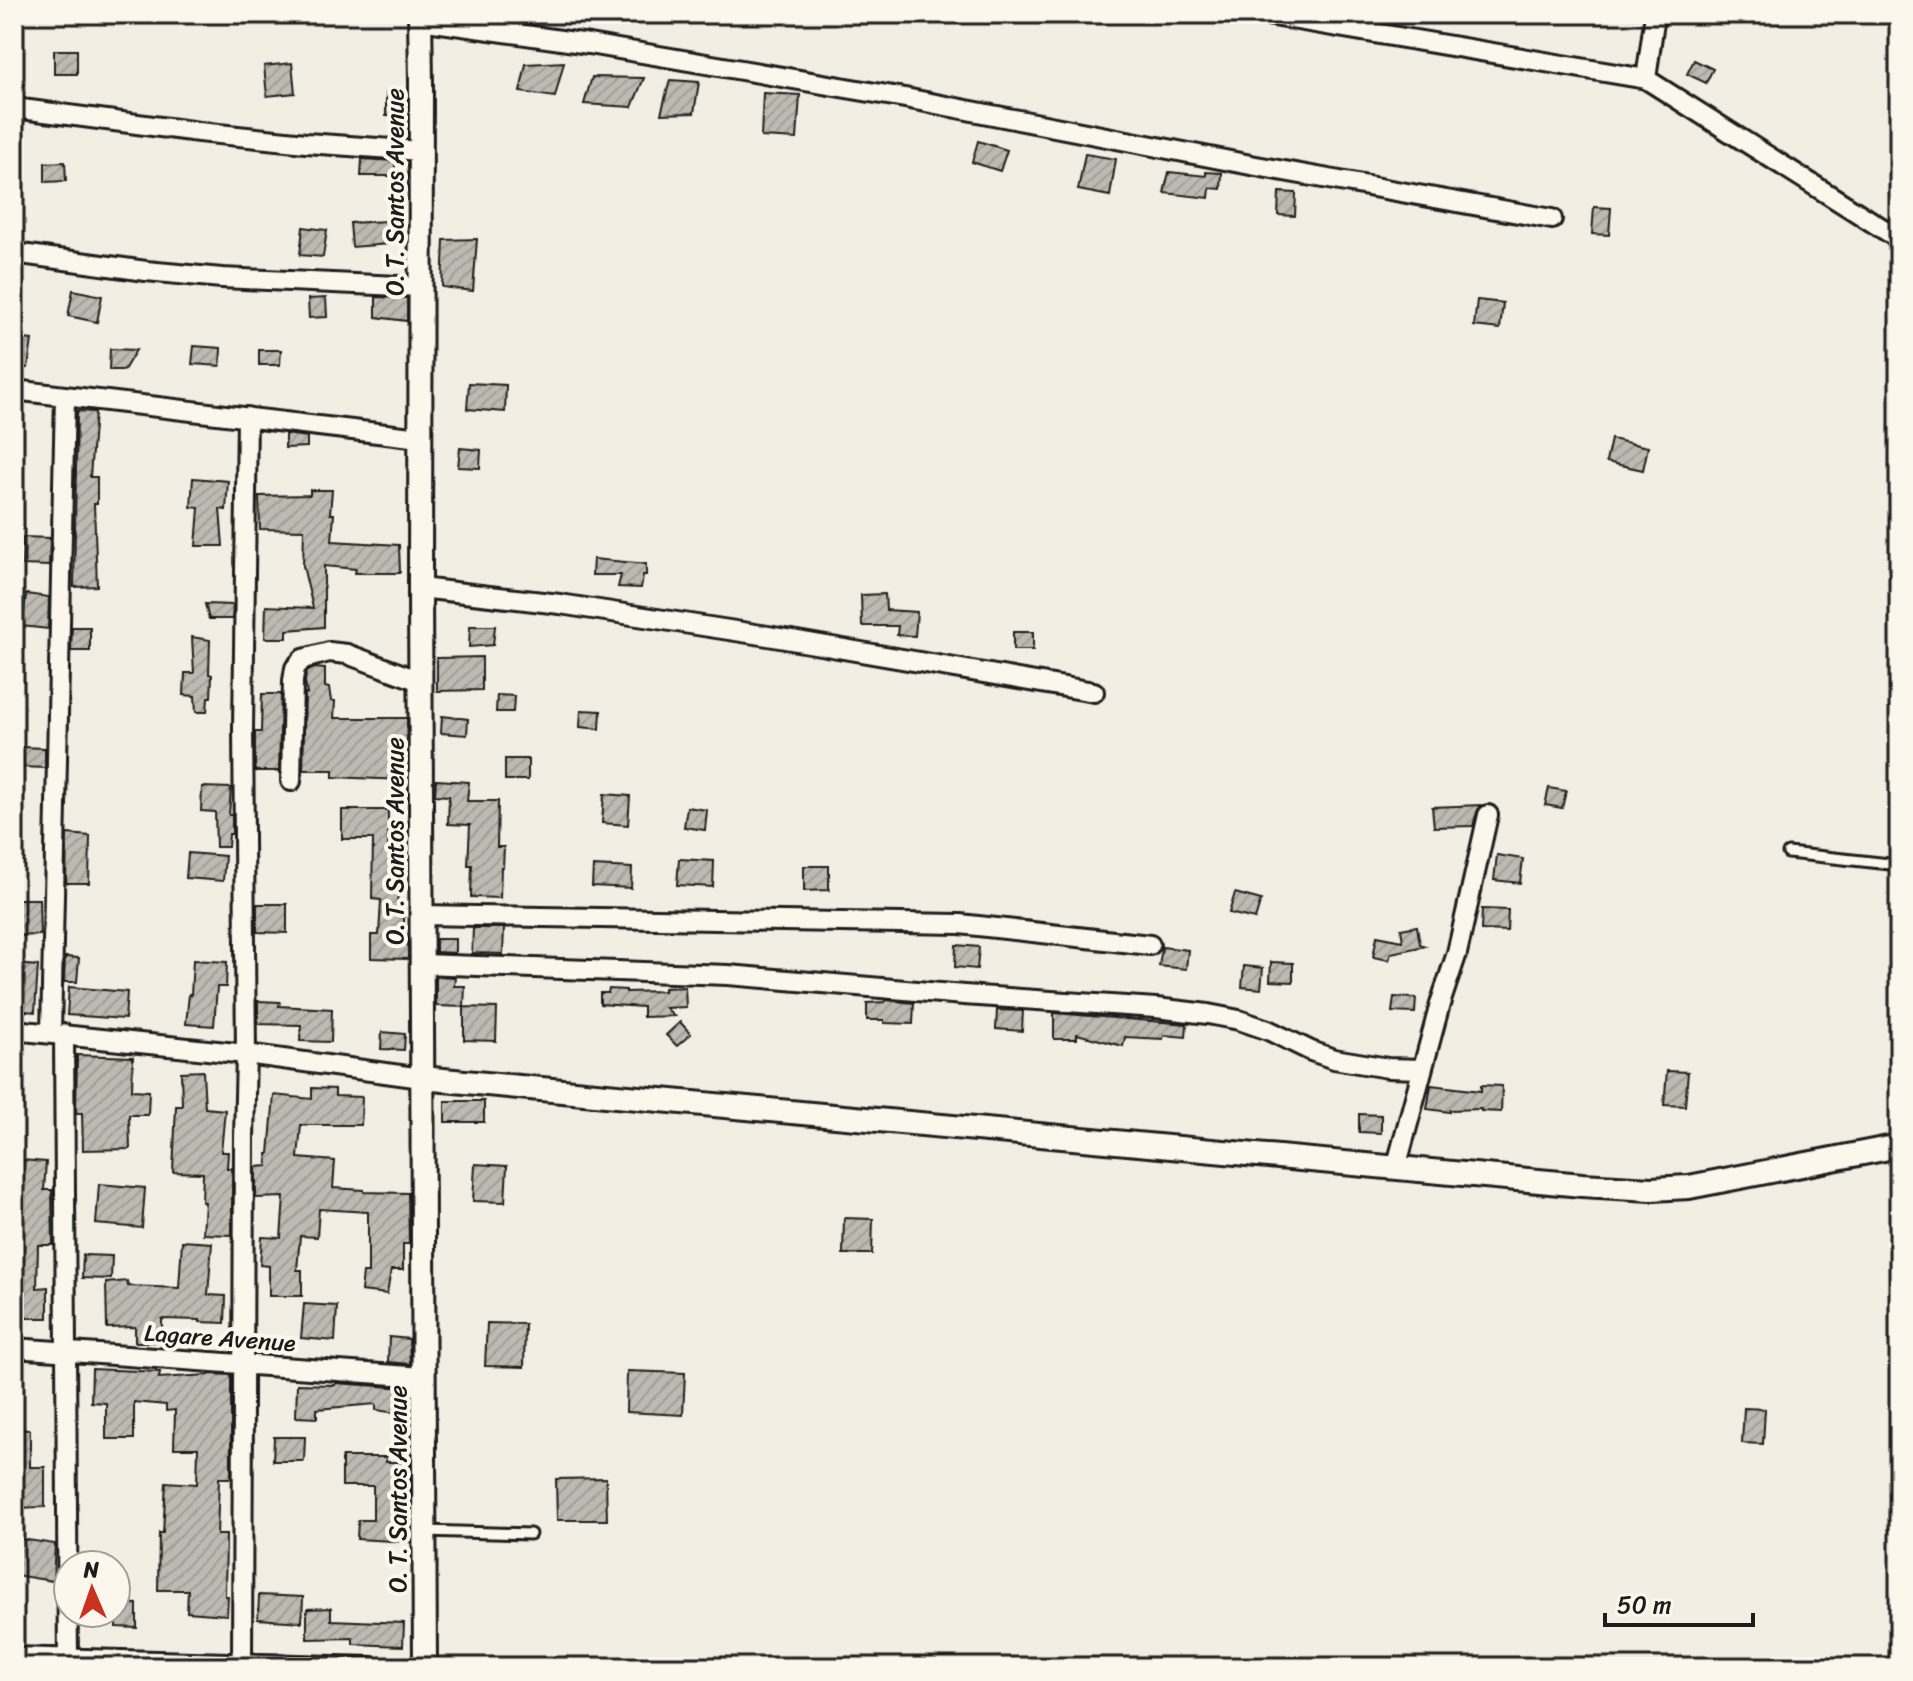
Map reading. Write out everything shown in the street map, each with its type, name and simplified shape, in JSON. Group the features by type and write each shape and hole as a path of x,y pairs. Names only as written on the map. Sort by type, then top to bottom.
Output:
{"street":[{"path":"1262,14 1646,79 1899,239"},
{"path":"1646,79 1655,14"},
{"path":"420,17 905,98 1552,219"},
{"name":"O. T. Santos Avenue","path":"420,17 425,1667"},
{"path":"14,108 199,132 421,151"},
{"path":"14,253 222,278 421,287"},
{"path":"14,390 420,438"},
{"path":"65,396 58,1034 66,1352 68,1663"},
{"path":"242,1664 246,1054 243,729 247,417"},
{"path":"420,588 560,604 768,636 1094,692"},
{"path":"291,781 293,681 295,668 303,659 329,652 347,654 420,681"},
{"path":"1396,1168 1440,1004 1457,953 1488,815"},
{"path":"421,915 960,924 1150,945"},
{"path":"422,964 728,975 1156,1008 1239,1020 1334,1059 1388,1068 1422,1069"},
{"path":"14,1030 246,1054 422,1078 1582,1185 1660,1189 1689,1187 1899,1146"},
{"name":"Lagare Avenue","path":"14,1348 423,1377"},
{"path":"14,1657 68,1663 370,1667"}],"lane":[{"path":"1788,853 1899,865"},
{"path":"424,1531 530,1534"}],"building":[{"path":"54,50 77,50 77,74 54,74"},
{"path":"1694,60 1713,69 1706,83 1687,74"},
{"path":"564,62 555,97 520,92 526,64"},
{"path":"292,63 295,93 267,96 264,66"},
{"path":"592,77 644,78 632,107 584,104"},
{"path":"670,80 699,82 694,113 661,114"},
{"path":"386,93 407,93 407,116 386,116"},
{"path":"763,93 800,95 797,139 761,137"},
{"path":"978,141 1007,150 1000,171 972,162"},
{"path":"1085,154 1116,159 1110,196 1078,190"},
{"path":"362,159 395,161 395,176 361,176"},
{"path":"65,162 66,181 45,182 45,163"},
{"path":"1169,172 1206,176 1206,172 1222,173 1221,189 1210,188 1209,198 1164,193"},
{"path":"1279,192 1296,193 1295,216 1278,215"},
{"path":"1594,207 1611,208 1609,235 1592,234"},
{"path":"387,221 389,244 352,247 350,223"},
{"path":"303,227 327,230 323,257 300,255"},
{"path":"477,239 473,291 442,287 444,240"},
{"path":"73,290 102,296 97,322 68,316"},
{"path":"376,297 407,298 407,321 376,317"},
{"path":"326,298 327,317 309,318 308,299"},
{"path":"1477,300 1503,303 1500,329 1474,326"},
{"path":"14,338 32,340 28,368 14,367"},
{"path":"194,346 221,348 220,366 192,364"},
{"path":"110,349 136,350 124,370 109,370"},
{"path":"259,350 281,350 280,365 259,365"},
{"path":"469,383 506,385 505,412 467,409"},
{"path":"77,411 95,412 90,477 97,477 97,504 94,504 97,586 74,587"},
{"path":"285,434 307,437 307,447 285,448"},
{"path":"1611,439 1648,447 1643,470 1606,462"},
{"path":"460,448 481,450 480,468 458,467"},
{"path":"193,478 228,481 226,510 220,509 223,546 196,546 199,508 191,507"},
{"path":"310,490 332,490 332,541 399,545 400,573 355,573 356,569 324,566 324,627 287,630 287,638 265,638 266,606 313,608 303,566 304,530 260,529 259,496 310,495"},
{"path":"23,537 50,538 49,566 22,565"},
{"path":"593,559 646,564 641,588 618,587 621,575 592,575"},
{"path":"26,594 49,597 48,629 22,626"},
{"path":"885,594 886,610 917,612 915,636 897,635 898,626 862,626 861,595"},
{"path":"205,604 233,605 232,619 209,619"},
{"path":"470,626 495,626 493,645 469,647"},
{"path":"72,627 90,627 90,651 71,651"},
{"path":"1013,632 1033,632 1033,650 1013,650"},
{"path":"192,637 210,640 209,674 212,675 207,712 196,712 195,696 184,695 185,673 194,673"},
{"path":"482,657 482,690 437,691 437,658"},
{"path":"314,668 325,669 325,687 329,688 331,701 335,701 334,718 407,718 402,780 333,777 333,770 303,770 305,682 306,673"},
{"path":"262,694 281,694 279,771 255,771 255,732 261,732"},
{"path":"497,695 514,696 513,712 496,712"},
{"path":"581,710 601,711 600,729 580,727"},
{"path":"442,716 468,719 467,735 441,733"},
{"path":"20,747 45,748 45,768 20,767"},
{"path":"505,759 528,759 528,780 505,780"},
{"path":"436,780 469,782 467,801 498,801 497,847 504,847 500,898 471,897 472,865 468,865 470,825 448,824 449,796 435,795"},
{"path":"202,787 231,788 229,815 232,815 232,834 229,834 228,847 216,847 215,812 201,811"},
{"path":"1549,788 1566,791 1562,808 1545,805"},
{"path":"604,794 630,796 628,825 602,823"},
{"path":"1481,805 1473,826 1434,827 1432,807"},
{"path":"687,807 707,810 705,830 684,827"},
{"path":"342,810 388,810 388,848 401,849 397,907 404,907 408,959 371,958 371,935 379,935 381,900 372,899 373,839 342,839"},
{"path":"67,834 90,836 89,883 66,883"},
{"path":"188,853 225,856 223,881 186,878"},
{"path":"1497,855 1523,859 1520,883 1494,880"},
{"path":"679,859 714,861 713,887 677,885"},
{"path":"593,866 632,868 631,888 592,886"},
{"path":"804,866 829,866 829,890 804,891"},
{"path":"1235,893 1261,900 1255,919 1229,913"},
{"path":"14,899 39,899 40,935 14,936"},
{"path":"257,904 287,904 287,933 257,932"},
{"path":"1482,909 1508,910 1507,931 1481,930"},
{"path":"1417,926 1420,944 1425,946 1391,953 1389,960 1373,957 1377,936 1403,941 1401,929"},
{"path":"473,928 504,928 503,954 472,953"},
{"path":"436,939 455,939 455,953 436,952"},
{"path":"956,945 979,947 977,969 955,967"},
{"path":"1162,947 1188,950 1186,969 1159,966"},
{"path":"65,957 79,958 77,982 64,982"},
{"path":"193,960 227,962 226,987 217,987 214,1026 186,1024"},
{"path":"1271,962 1293,963 1293,982 1270,981"},
{"path":"14,964 38,966 35,1012 14,1010"},
{"path":"1244,966 1263,968 1261,989 1242,987"},
{"path":"436,976 455,977 454,986 465,986 464,1007 436,1006"},
{"path":"69,987 127,992 125,1019 67,1015"},
{"path":"685,987 686,1007 666,1008 674,1016 643,1017 643,1007 600,1004 600,993 608,993 609,989 664,991 664,988"},
{"path":"1394,997 1416,998 1415,1013 1392,1012"},
{"path":"885,1000 914,1003 913,1024 867,1020 867,1003"},
{"path":"258,1001 280,1002 279,1006 332,1009 331,1042 300,1041 301,1025 258,1024"},
{"path":"464,1007 497,1008 496,1041 464,1040"},
{"path":"997,1010 1023,1011 1022,1031 996,1029"},
{"path":"1054,1013 1187,1024 1186,1037 1125,1037 1123,1046 1077,1034 1077,1039 1054,1039"},
{"path":"680,1022 691,1034 677,1046 666,1035"},
{"path":"382,1032 405,1034 404,1050 381,1049"},
{"path":"77,1055 133,1057 132,1090 149,1091 148,1115 129,1115 130,1149 83,1150 82,1113 76,1113"},
{"path":"203,1071 205,1108 225,1110 221,1152 228,1152 227,1168 232,1168 232,1235 203,1234 203,1173 173,1172 176,1106 182,1106 181,1072"},
{"path":"1667,1071 1688,1072 1685,1106 1664,1105"},
{"path":"1431,1085 1481,1091 1481,1085 1502,1086 1501,1112 1427,1109"},
{"path":"312,1088 335,1089 335,1096 362,1097 361,1125 301,1125 298,1158 335,1161 333,1188 408,1193 409,1244 403,1244 403,1270 391,1270 387,1294 361,1291 363,1273 368,1273 368,1212 319,1209 317,1237 300,1236 297,1270 302,1270 302,1296 269,1296 269,1266 260,1265 262,1237 281,1238 284,1197 256,1198 256,1167 268,1166 274,1095 312,1099"},
{"path":"445,1101 484,1101 484,1122 445,1122"},
{"path":"1359,1114 1381,1115 1381,1133 1359,1132"},
{"path":"21,1160 46,1162 44,1190 52,1190 53,1245 38,1245 37,1288 48,1287 48,1318 20,1318 18,1272 14,1272 14,1191 19,1191"},
{"path":"475,1164 507,1166 505,1202 473,1201"},
{"path":"99,1184 145,1188 142,1228 96,1224"},
{"path":"844,1218 873,1219 872,1254 843,1254"},
{"path":"182,1241 212,1243 208,1295 226,1296 225,1323 162,1319 162,1342 135,1342 135,1327 107,1328 106,1283 127,1281 128,1286 179,1288"},
{"path":"83,1255 112,1256 111,1279 82,1278"},
{"path":"304,1304 337,1306 335,1341 301,1338"},
{"path":"487,1323 525,1324 524,1367 485,1366"},
{"path":"389,1337 409,1339 410,1364 388,1362"},
{"path":"92,1369 160,1372 159,1378 231,1375 231,1478 219,1478 217,1535 226,1535 227,1615 187,1612 188,1590 158,1590 159,1533 163,1533 166,1482 197,1484 198,1448 174,1448 175,1410 166,1411 166,1405 134,1402 134,1439 106,1439 106,1403 91,1402"},
{"path":"627,1371 685,1373 683,1415 626,1412"},
{"path":"297,1384 407,1388 403,1414 376,1410 376,1404 317,1409 317,1418 296,1417"},
{"path":"1744,1408 1765,1409 1763,1444 1742,1443"},
{"path":"14,1429 30,1430 30,1467 45,1467 45,1507 14,1508"},
{"path":"274,1437 305,1437 304,1461 273,1461"},
{"path":"342,1457 386,1457 386,1462 410,1462 410,1542 357,1539 358,1520 373,1520 373,1486 342,1486"},
{"path":"606,1478 607,1520 557,1520 556,1479"},
{"path":"14,1538 55,1544 52,1549 52,1581 14,1575"},
{"path":"259,1595 303,1597 302,1622 258,1619"},
{"path":"132,1604 137,1604 137,1628 132,1628"},
{"path":"331,1608 331,1620 404,1623 403,1646 353,1644 353,1638 307,1639 307,1609"}]}
